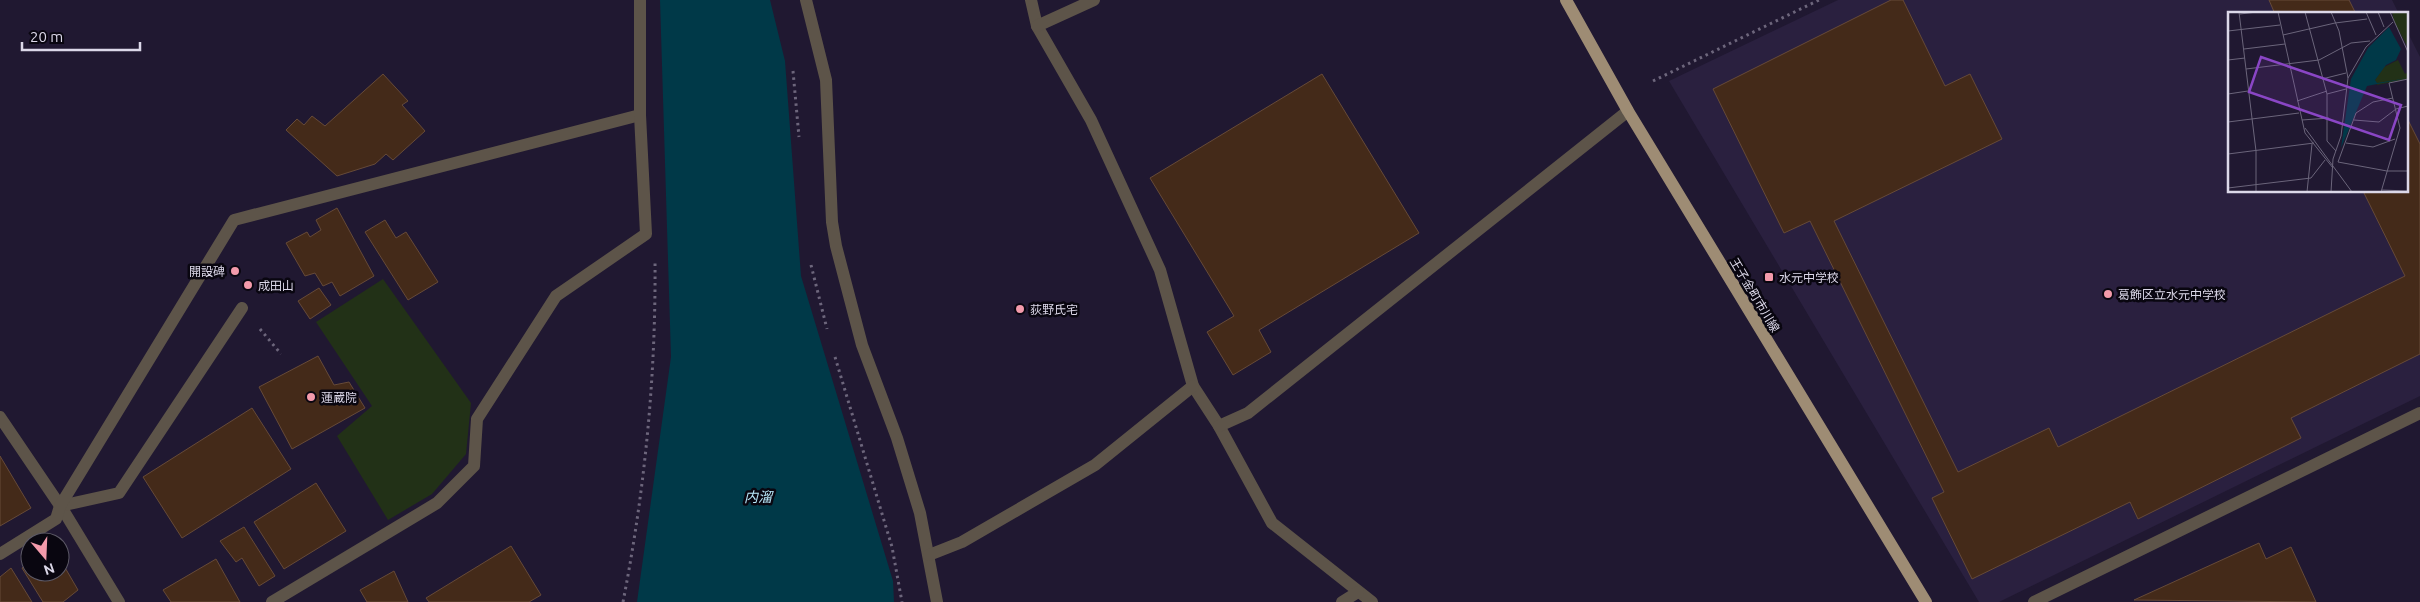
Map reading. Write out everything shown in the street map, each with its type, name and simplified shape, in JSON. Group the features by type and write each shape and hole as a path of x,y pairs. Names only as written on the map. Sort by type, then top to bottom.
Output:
{"main road":[{"name":"王子金町市川線","path":"1566,0 1628,111 1926,602"}],"street":[{"path":"272,602 437,503 474,466 478,418 556,296 646,234 640,115 640,0"},
{"path":"806,0 826,80 832,222 836,246 862,345 896,438 920,513 929,554 936,602"},
{"path":"1031,0 1036,26 1090,120 1160,270 1192,386 1219,426 1272,523 1372,602"},
{"path":"1036,26 1094,0"},
{"path":"1219,426 1248,413 1628,111"},
{"path":"0,554 56,519 60,506 234,220 640,115"},
{"path":"60,506 120,494 242,308"},
{"path":"929,554 962,542 1095,465 1192,386"},
{"path":"2034,602 2420,413"},
{"path":"0,416 60,506 119,602"},
{"path":"1342,602 1358,592"}],"path":[{"path":"1652,81 1819,0"},
{"path":"624,602 652,405 656,316 654,246 646,234"}],"shaded area":[{"name":"葛飾区立水元中学校","path":"1838,0 2392,0 2398,12 2228,12 2228,192 2408,192 2408,33 2420,57 2420,396 1999,602 1979,602 1669,81"}],"green space":[{"path":"383,279 471,403 466,454 432,494 388,520 337,436 372,406 316,322"}],"water":[{"name":"内溜","path":"660,0 770,0 785,61 801,276 893,581 894,602 637,602 671,357"}],"building":[{"path":"1891,0 1903,0 1945,86 1970,74 2002,139 1834,221 1958,472 2049,428 2058,447 2405,276 2363,192 2408,192 2408,120 2420,144 2420,354 2291,418 2301,438 2138,519 2130,502 1972,579 1932,498 1944,492 1810,221 1784,233 1713,89"},
{"path":"2269,0 2349,0 2355,12 2274,12"},
{"path":"383,74 408,101 402,105 425,131 393,160 386,154 375,164 337,176 286,130 297,119 304,125 312,116 325,126"},
{"path":"1322,74 1419,233 1259,330 1271,352 1233,375 1207,332 1234,316 1150,178"},
{"path":"337,208 374,276 340,296 332,282 323,286 315,273 305,276 286,243 307,232 310,237 321,230 316,220"},
{"path":"385,220 396,238 406,232 438,282 408,300 365,232"},
{"path":"319,288 331,305 310,319 298,301"},
{"name":"蓮蔵院","path":"318,356 334,385 349,382 365,408 292,449 259,387"},
{"path":"252,408 291,469 182,538 143,477"},
{"path":"0,456 31,508 0,526"},
{"path":"316,483 346,531 284,569 254,522"},
{"path":"244,527 275,576 259,586 242,558 236,562 220,541"},
{"path":"2259,543 2266,559 2291,547 2316,602 2134,600"},
{"path":"511,546 541,595 529,602 429,602 426,598"},
{"path":"216,559 240,602 171,602 163,590"},
{"path":"11,568 32,602 0,602 0,577"},
{"path":"394,571 408,602 367,602 360,590"},
{"path":"70,576 78,590 63,602 43,602 31,582 70,582"}],"place":[{"name":"開設碑","path":"235,271"},
{"name":"水元中学校","path":"1769,277"},
{"name":"成田山","path":"248,285"},
{"name":"葛飾区立水元中学校","path":"2108,294"},
{"name":"荻野氏宅","path":"1020,309"},
{"name":"蓮蔵院","path":"311,397"}]}
